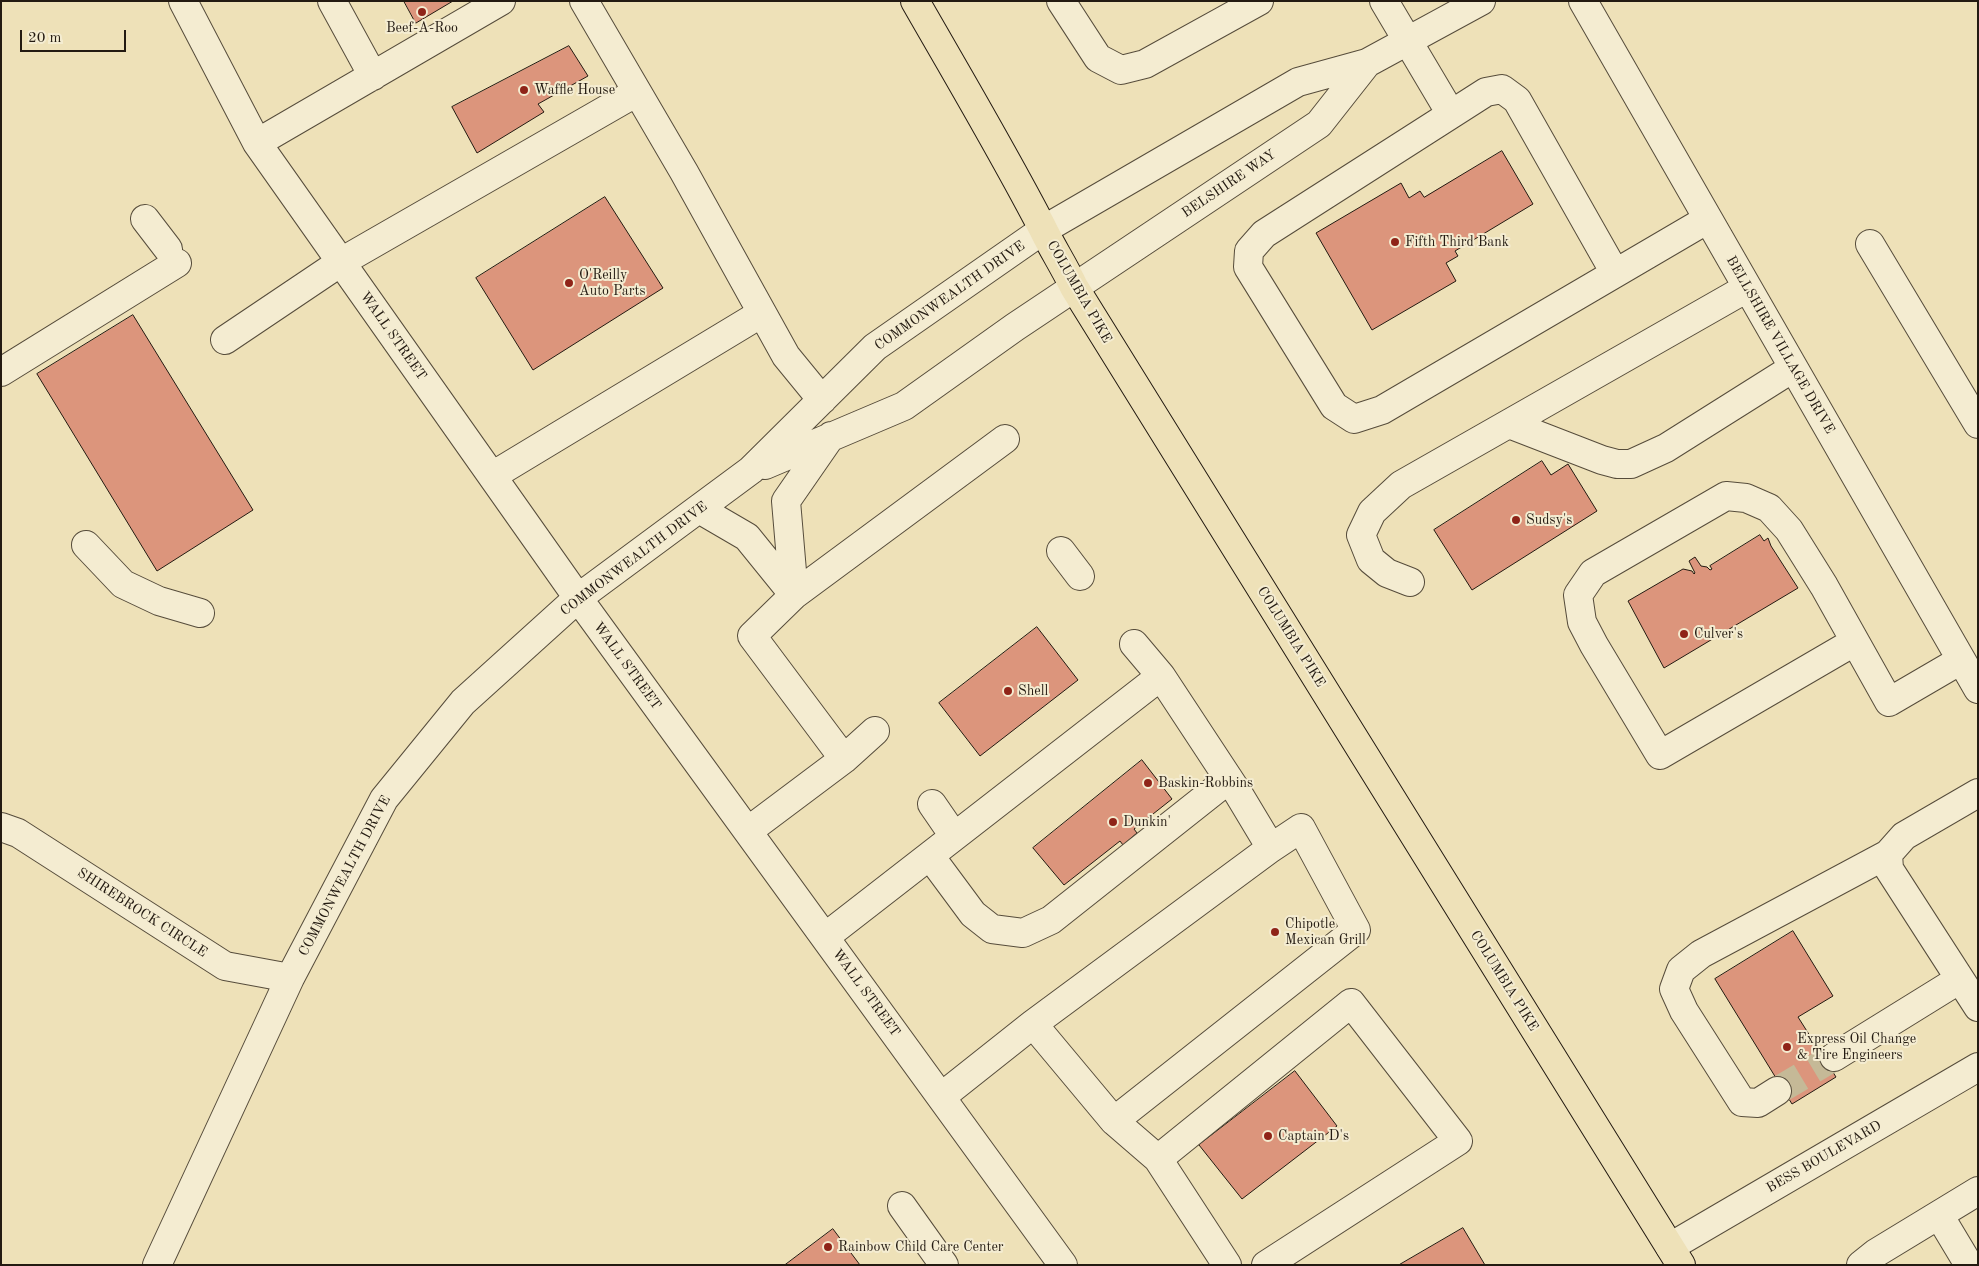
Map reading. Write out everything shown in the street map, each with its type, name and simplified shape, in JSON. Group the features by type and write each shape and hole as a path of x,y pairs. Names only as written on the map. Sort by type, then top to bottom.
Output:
{"main road":[{"name":"COLUMBIA PIKE","path":"914,1 1011,168 1043,230 1064,264 1074,288 1675,1256"}],"street":[{"name":"WALL STREET","path":"183,1 257,143 578,598 1063,1265"},
{"path":"332,1 374,76"},
{"path":"257,143 500,1"},
{"path":"584,1 786,356 822,400"},
{"path":"1061,1 1098,58 1121,70 1144,64 1259,1"},
{"path":"1384,1 1451,114"},
{"name":"BELSHIRE WAY","path":"1043,230 1298,82 1367,63 1481,1"},
{"name":"BELLSHIRE VILLAGE DRIVE","path":"1583,1 1978,689"},
{"name":"BELSHIRE WAY","path":"1074,288 1319,124 1367,63"},
{"path":"1615,274 1517,100 1502,89 1486,92 1264,234 1249,251 1248,267 1334,406 1354,419 1382,410 1615,274 1708,219"},
{"path":"225,340 341,262 637,92"},
{"path":"1,372 173,256 145,219"},
{"name":"COMMONWEALTH DRIVE","path":"157,1265 290,978 384,799 463,702 578,598 751,470 875,347 1043,230"},
{"path":"1870,244 1978,424"},
{"name":"COMMONWEALTH DRIVE","path":"751,470 904,406 1015,327 1074,288"},
{"path":"1410,582 1387,573 1371,560 1361,535 1372,512 1401,485 1747,288"},
{"path":"492,476 762,313"},
{"path":"1509,424 1618,464 1631,464 1666,448 1793,368"},
{"path":"794,595 786,501 831,436"},
{"path":"844,759 752,636 794,595 1005,439"},
{"path":"1854,642 1660,755 1582,622 1578,595 1593,573 1726,496 1746,498 1769,508 1789,530 1824,586 1889,702 1961,660"},
{"path":"699,509 748,537 794,595"},
{"path":"86,545 123,584 159,601 200,612"},
{"path":"1062,551 1080,576"},
{"path":"1134,644 1161,676 1234,786 1271,848"},
{"path":"824,936 925,860 1161,676"},
{"path":"748,831 844,759 875,731"},
{"path":"925,860 973,914 992,929 1023,932 1051,920 1234,786"},
{"path":"999,948 1020,950 1048,938 1234,786"},
{"path":"1777,1091 1758,1102 1742,1102 1684,1010 1674,989 1681,970 1701,954 1888,854 1904,836 1978,793"},
{"path":"932,804 954,836"},
{"name":"SHIREBROCK CIRCLE","path":"1,827 18,834 225,966 290,978"},
{"path":"941,1097 1033,1024 1271,848 1301,828 1356,930 1114,1121"},
{"path":"1888,854 1889,869 1978,1007"},
{"path":"925,860 940,892"},
{"path":"1834,1057 1960,979"},
{"path":"1158,1159 1351,1004 1458,1141 1266,1265"},
{"path":"1033,1024 1114,1121 1158,1159 1227,1265"},
{"name":"BESS BOULEVARD","path":"1675,1256 1978,1067"},
{"path":"1861,1265 1876,1253 1978,1191"},
{"path":"902,1206 944,1265"},
{"path":"1939,1215 1969,1265"}],"building":[{"name":"Beef-A-Roo","path":"404,1 453,1 416,23"},
{"name":"Waffle House","path":"569,46 588,76 538,104 544,112 477,153 452,107"},
{"name":"Fifth Third Bank","path":"1502,151 1533,204 1455,251 1458,256 1446,263 1456,281 1372,330 1316,233 1401,183 1409,198 1420,191 1424,197"},
{"name":"O'Reilly Auto Parts","path":"605,197 663,288 533,370 476,278"},
{"path":"133,315 253,510 157,571 37,374"},
{"name":"Sudsy's","path":"1542,461 1551,475 1568,464 1597,511 1472,590 1434,530"},
{"name":"Culver's","path":"1760,535 1764,541 1768,538 1771,546 1798,588 1664,668 1628,601 1683,569 1692,571 1694,574 1689,561 1695,557 1701,566 1707,567 1710,570 1712,569 1710,566"},
{"name":"Shell","path":"1037,627 1078,680 980,756 939,703"},
{"path":"1142,760 1172,799 1134,829 1137,833 1123,845 1120,841 1064,885 1033,848"},
{"name":"Express Oil Change & Tire Engineers","path":"1793,931 1833,996 1798,1017 1836,1077 1792,1104 1715,979"},
{"name":"Captain D's","path":"1295,1071 1337,1126 1242,1199 1199,1145"},
{"path":"1463,1228 1485,1265 1399,1265"},
{"name":"Rainbow Child Care Center","path":"833,1229 860,1265 785,1265"}],"tunnel":[{"path":"1777,1091 1834,1057"}],"place":[{"name":"Beef-A-Roo","path":"422,12"},
{"name":"Waffle House","path":"524,90"},
{"name":"Fifth Third Bank","path":"1395,242"},
{"name":"O'Reilly Auto Parts","path":"569,283"},
{"name":"Sudsy's","path":"1516,520"},
{"name":"Culver's","path":"1684,634"},
{"name":"Shell","path":"1008,691"},
{"name":"Baskin-Robbins","path":"1148,783"},
{"name":"Dunkin'","path":"1113,822"},
{"name":"Chipotle Mexican Grill","path":"1275,932"},
{"name":"Express Oil Change & Tire Engineers","path":"1787,1047"},
{"name":"Captain D's","path":"1268,1136"},
{"name":"Rainbow Child Care Center","path":"828,1247"}]}
